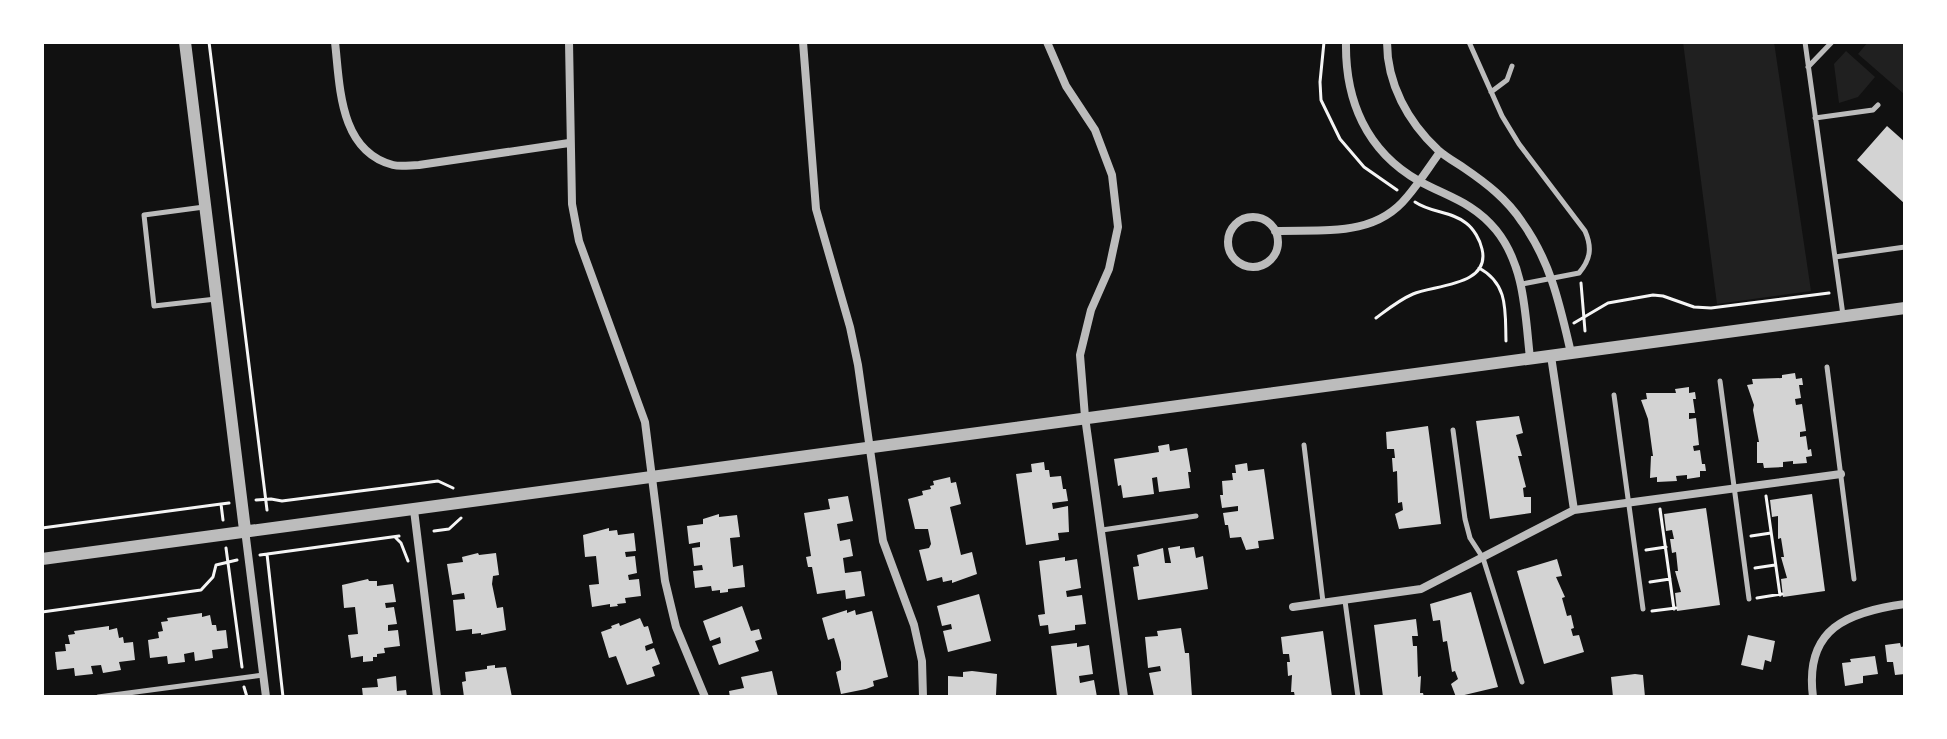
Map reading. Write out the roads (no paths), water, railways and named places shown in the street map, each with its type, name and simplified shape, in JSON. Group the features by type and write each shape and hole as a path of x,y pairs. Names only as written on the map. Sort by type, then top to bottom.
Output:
{"street":[{"path":"185,42 266,697"},
{"path":"335,42 342,107 352,133 371,153 394,165 419,165 569,143"},
{"path":"569,42 572,204 579,241 645,422 665,581 673,616 705,697"},
{"path":"803,42 816,209 850,327 883,541 904,594 922,661 923,697"},
{"path":"1346,42 1345,67 1354,104 1370,139 1418,181 1470,205 1496,229 1511,254 1522,284 1530,358"},
{"path":"1387,42 1387,60 1398,97 1417,127 1440,152 1495,190 1521,219 1541,249 1552,277 1571,353"},
{"path":"1050,43 1066,86 1095,130 1112,175 1118,227 1109,269 1091,310 1080,355 1085,417 1124,697"},
{"path":"1275,231 1277,247 1274,255 1262,265 1246,266 1232,257 1229,233 1233,225 1248,217 1264,219 1275,231 1346,231 1372,225 1393,212 1408,197 1440,152"},
{"path":"42,559 1905,308"},
{"path":"1551,356 1574,510"},
{"path":"1293,607 1421,589 1574,510 1841,474"},
{"path":"414,510 437,697"},
{"path":"1813,697 1813,662 1821,642 1837,625 1851,615 1869,609 1905,604"}],"lane":[{"path":"1469,42 1502,116 1519,144 1585,231 1589,241 1589,258 1579,273 1522,284"},
{"path":"1805,42 1843,316"},
{"path":"1808,67 1832,42"},
{"path":"1491,92 1507,80 1512,66"},
{"path":"1815,118 1873,110 1878,105"},
{"path":"206,207 144,215 154,306 217,299"},
{"path":"1835,257 1905,247"},
{"path":"1827,367 1854,579"},
{"path":"1720,381 1749,599"},
{"path":"1614,395 1643,609"},
{"path":"1453,430 1470,538 1483,558 1522,682"},
{"path":"1304,445 1323,603"},
{"path":"1100,530 1196,516"},
{"path":"1345,601 1358,697"},
{"path":"98,697 263,675"}]}
